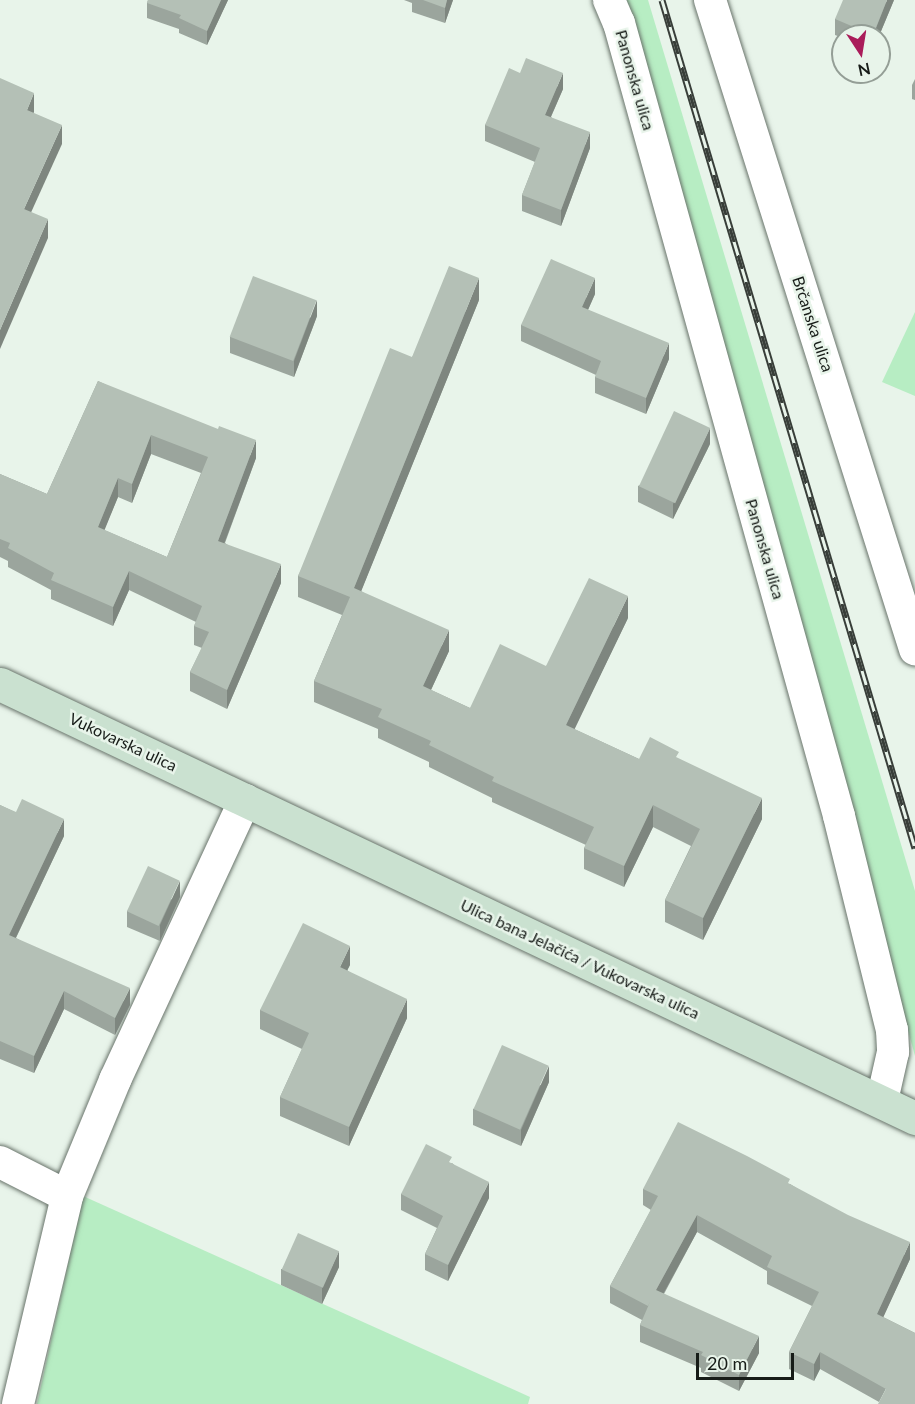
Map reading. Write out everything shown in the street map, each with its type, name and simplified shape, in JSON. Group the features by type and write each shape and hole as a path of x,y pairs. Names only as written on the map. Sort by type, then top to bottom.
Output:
{"main road":[{"name":"Vukovarska ulica","path":"0,684 245,800"},
{"name":"Ulica bana Jelačića / Vukovarska ulica","path":"245,800 915,1118"}],"street":[{"name":"Panonska ulica","path":"609,0 619,23 859,895 892,1030 893,1052 882,1101"},
{"name":"Brčanska ulica","path":"710,0 915,649"},
{"path":"18,1404 67,1196 115,1080 245,800"},
{"path":"0,1162 67,1196"}],"green space":[{"path":"625,0 648,0 915,891 915,1056"},
{"path":"915,312 915,396 882,382"},
{"path":"83,1196 530,1397 528,1404 37,1404"}],"building":[{"path":"148,0 221,0 207,31 179,18 181,15 147,3"},
{"path":"423,0 447,0 445,8"},
{"path":"843,0 887,0 877,24 847,24 835,19"},
{"path":"526,58 563,73 545,115 590,132 561,210 522,195 540,148 485,125 509,68 520,73"},
{"path":"0,78 34,93 27,110 62,125 24,209 48,219 0,330"},
{"path":"551,259 595,278 582,307 669,343 646,398 595,377 601,361 521,325"},
{"path":"449,266 479,278 354,588 449,630 423,686 470,708 500,644 546,666 589,578 628,596 566,725 639,759 650,737 679,752 676,757 762,798 703,918 665,900 700,829 653,805 624,866 584,848 594,827 492,781 494,777 429,745 431,741 378,717 382,709 314,681 350,597 298,576 390,348 412,357"},
{"path":"253,276 316,300 293,361 230,337"},
{"path":"98,381 218,429 219,426 256,440 218,541 281,564 227,690 190,672 209,632 194,626 202,606 129,571 113,607 51,580 54,573 8,548 10,543 0,539 0,474 47,494","holes":["151,435 208,457 167,557 98,527 118,478 132,484"]},
{"path":"674,411 710,428 675,503 639,486"},
{"path":"22,799 64,819 9,935 130,988 115,1018 64,991 34,1056 0,1041 0,805 16,812"},
{"path":"148,866 180,881 159,926 127,911"},
{"path":"303,923 350,946 340,967 407,999 349,1127 280,1097 309,1033 260,1010"},
{"path":"502,1045 549,1066 520,1130 474,1109"},
{"path":"678,1122 790,1179 788,1183 848,1215 910,1242 877,1314 915,1333 915,1404 878,1404 886,1389 820,1352 814,1364 789,1352 819,1292 767,1267 772,1256 697,1215 656,1290 759,1336 739,1375 701,1355 703,1352 640,1325 650,1302 648,1306 610,1286 658,1196 643,1189"},
{"path":"426,1144 452,1157 449,1162 489,1182 448,1265 425,1254 443,1216 401,1194"},
{"path":"298,1233 339,1251 323,1288 282,1270"}],"railway":[{"path":"662,0 915,848"}]}
